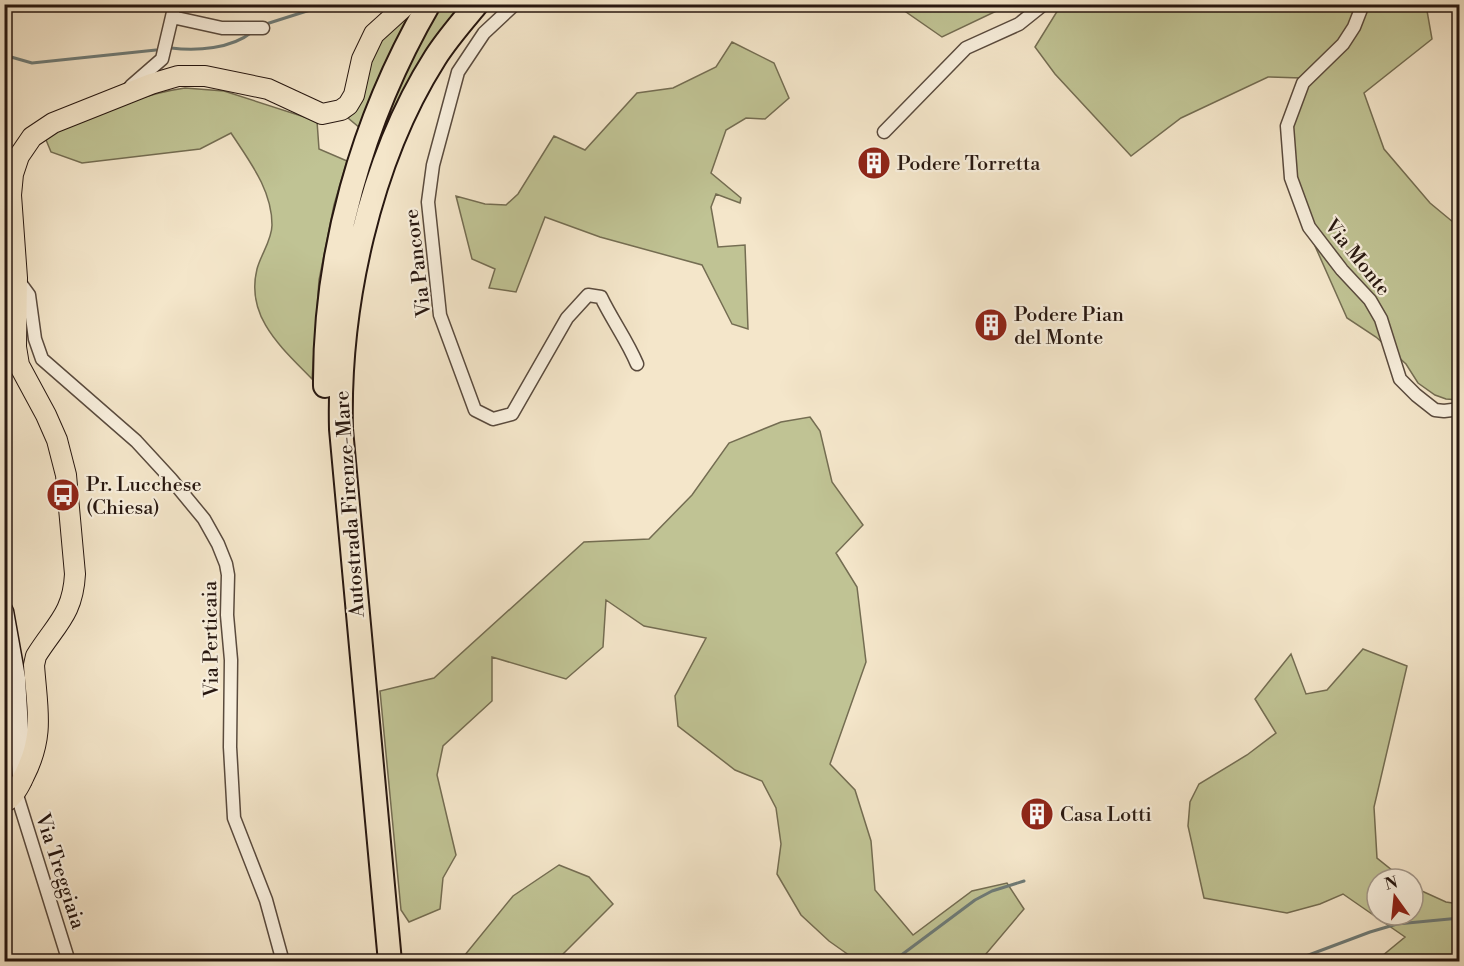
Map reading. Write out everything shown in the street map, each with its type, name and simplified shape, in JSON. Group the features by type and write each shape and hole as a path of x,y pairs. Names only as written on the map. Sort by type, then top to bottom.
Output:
{"highway":[{"name":"Autostrada Firenze-Mare","path":"390,962 340,429 342,347 354,273 366,225 391,145 426,73 447,41 477,4"},
{"name":"Autostrada Firenze-Mare","path":"376,962 327,456 326,351 339,244 357,170 421,6"}],"main road":[{"path":"14,792 35,750 39,726 34,665 36,656 70,606 75,589 66,475 57,440 19,365 16,347 17,278 8,231 13,174 19,156 32,137 53,123 151,84 178,76 206,75 268,89 322,114 333,113 348,105 354,95 362,59 374,34 421,6"}],"street":[{"name":"Via Pancore","path":"515,4 484,33 458,72 433,165 428,202 440,315 476,411 493,419 512,414 562,326 588,295 601,297 611,319 629,344 637,364"},
{"path":"884,132 966,48 1019,24 1044,4"},
{"name":"Via Monte","path":"1363,4 1354,27 1343,44 1303,83 1287,126 1291,178 1309,227 1342,270 1370,300 1381,319 1400,379 1435,410 1460,409"},
{"path":"117,98 162,59 174,11 222,28 264,28"},
{"name":"Via Perticaia","path":"17,278 29,295 35,339 42,359 128,433 171,479 204,519 226,564 231,660 230,747 234,818 266,900 283,962"},
{"path":"4,611 12,645 17,688 14,792"},
{"name":"Via Treggiaia","path":"14,792 69,962"}],"green space":[{"path":"417,5 360,128 348,118 356,111 376,41"},
{"path":"437,5 469,5 380,156 369,153"},
{"path":"896,5 1009,5 942,37"},
{"path":"1061,5 1426,5 1432,39 1364,93 1384,149 1430,203 1459,227 1459,400 1435,395 1418,383 1406,364 1376,337 1347,318 1287,183 1282,123 1301,78 1268,77 1181,118 1131,156 1055,74 1035,47"},
{"path":"732,42 774,63 789,98 765,119 746,118 726,130 711,173 741,198 740,203 716,194 711,207 718,247 745,245 748,329 732,324 702,265 600,237 545,217 516,292 489,288 495,269 472,259 456,196 485,204 506,205 518,194 554,136 585,150 637,93 673,88 716,67"},
{"path":"185,88 224,91 317,121 319,149 347,161 334,205 319,280 312,379 278,343 261,317 256,302 257,269 270,236 271,212 259,177 231,133 200,149 82,163 51,152 44,135 131,101"},
{"path":"810,417 820,431 832,482 863,525 836,553 857,587 866,662 830,764 855,790 871,841 875,890 913,935 972,891 1007,883 1024,909 980,961 850,961 853,958 829,941 801,915 777,874 781,844 776,808 762,781 735,770 678,726 675,696 706,638 644,626 606,600 603,647 566,679 492,657 492,701 443,746 437,775 456,855 443,878 440,909 409,922 401,910 380,691 434,678 584,542 649,539 692,495 729,443 781,422"},
{"path":"1363,649 1407,666 1374,807 1377,858 1388,867 1365,867 1365,909 1343,894 1320,904 1287,913 1204,898 1188,826 1190,802 1199,784 1247,755 1276,733 1255,699 1291,654 1306,694 1327,690"},
{"path":"559,865 589,877 613,904 556,961 460,961 513,896"},
{"path":"1425,892 1446,902 1459,904 1459,961 1376,961 1405,937 1391,927 1425,927"}],"waterway":[{"path":"266,24 329,4"},
{"path":"171,48 213,48 244,38 252,32"},
{"path":"4,55 32,63 156,50"},
{"path":"892,962 975,900 992,891 1024,881"},
{"path":"1290,962 1397,924 1460,918"}],"place":[{"name":"Podere Torretta","path":"874,163"},
{"name":"Podere Pian del Monte","path":"991,325"},
{"name":"Pr. Lucchese (Chiesa)","path":"63,495"},
{"name":"Casa Lotti","path":"1037,814"}]}
